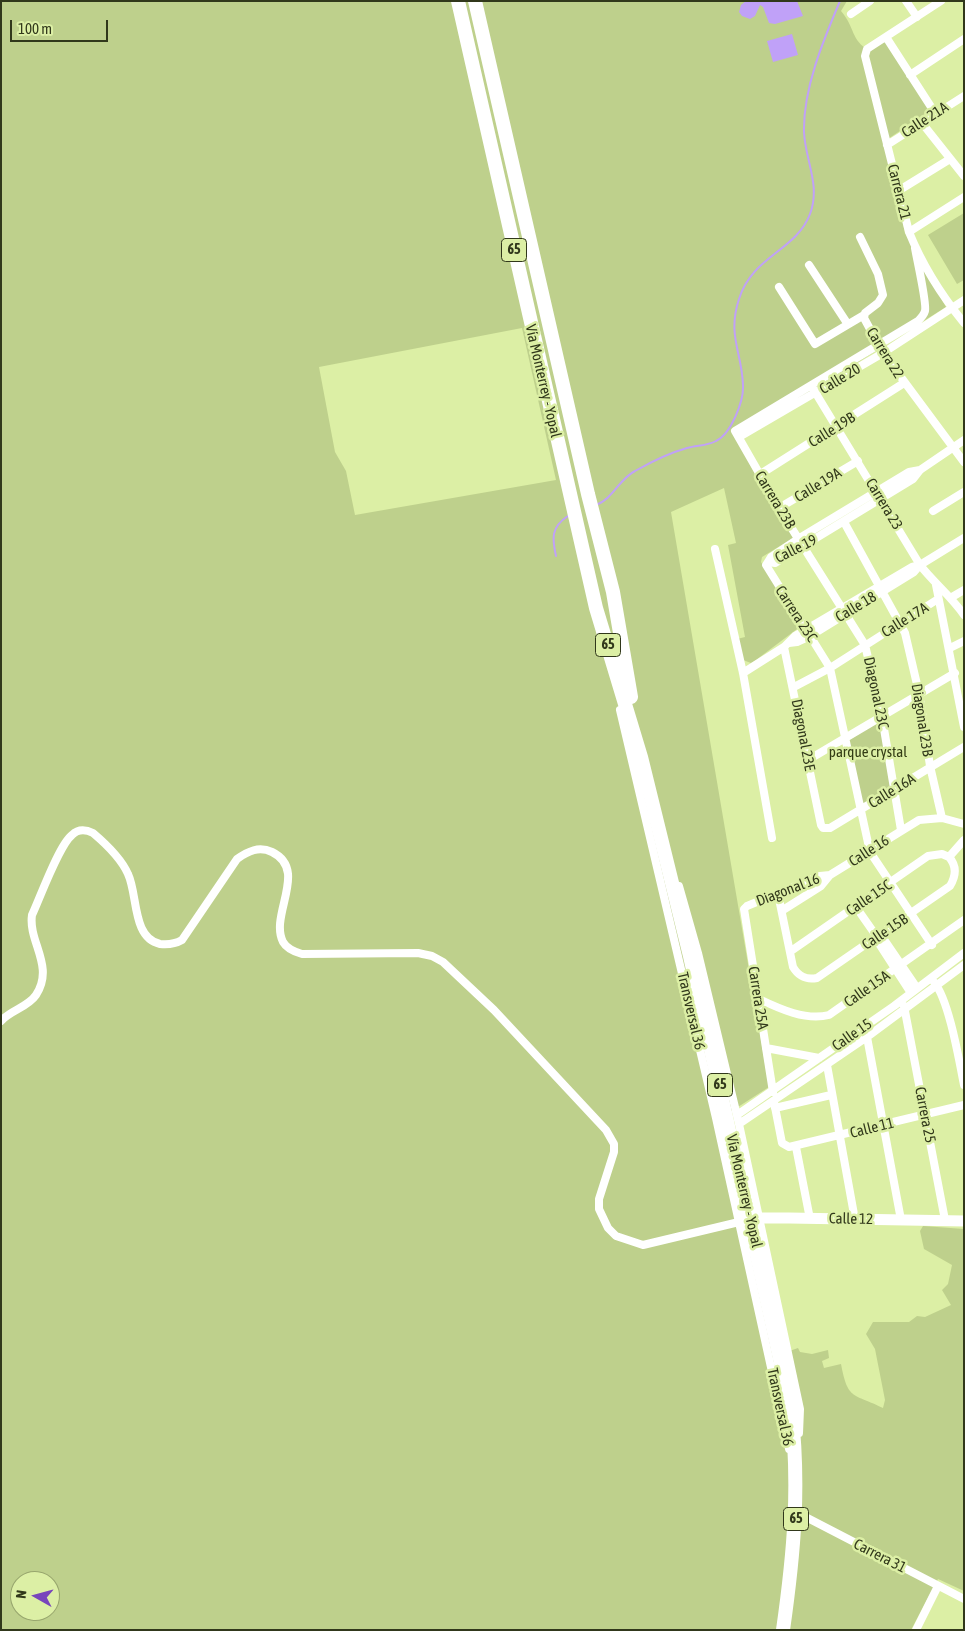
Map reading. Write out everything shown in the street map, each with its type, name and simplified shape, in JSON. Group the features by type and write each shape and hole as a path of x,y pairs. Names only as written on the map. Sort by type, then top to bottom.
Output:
{"highway":[{"name":"Vía Monterrey - Yopal","path":"458,1 596,608 641,757 655,813 792,1408 797,1474 796,1509 785,1629"},
{"name":"Vía Monterrey - Yopal","path":"475,1 588,494 613,592 641,757"}],"main road":[{"name":"Calle 12","path":"750,1220 810,1218 964,1221"}],"street":[{"path":"851,14 870,1"},
{"path":"906,1 917,17"},
{"path":"935,113 886,37 941,1"},
{"name":"Carrera 21","path":"886,37 867,50 865,56 909,232 915,248 952,308 964,323"},
{"path":"910,75 964,39"},
{"name":"Calle 21A","path":"887,145 964,96"},
{"path":"922,123 964,176"},
{"path":"898,191 950,159"},
{"path":"909,232 964,197"},
{"name":"Carrera 22","path":"860,237 878,274 883,295 878,303 864,315 881,349 904,383 964,462"},
{"path":"881,349 918,321 925,310 915,248"},
{"name":"Carrera 22","path":"809,265 847,323"},
{"path":"779,287 814,344 847,323 864,315"},
{"name":"Calle 20","path":"737,434 964,300"},
{"name":"Calle 19B","path":"759,475 904,383"},
{"name":"Carrera 23","path":"814,390 920,565 936,585 952,597 964,615"},
{"name":"Carrera 23B","path":"737,434 779,508 865,645"},
{"name":"Calle 19","path":"879,496 844,522 803,547 774,563 770,562 771,557 798,539 879,496 913,479 920,470 964,440"},
{"name":"Calle 19A","path":"779,508 858,461"},
{"path":"933,511 964,492"},
{"name":"Diagonal 23B","path":"844,522 876,577 880,589 905,633 919,693 930,766 942,818"},
{"name":"Calle 18","path":"743,673 880,589 912,567 920,565 964,538"},
{"path":"714,549 743,673 772,838"},
{"name":"Carrera 23C","path":"770,562 766,565 768,570 830,668 870,852 932,945"},
{"path":"936,585 955,673 964,727"},
{"path":"952,597 964,590"},
{"name":"Calle 17A","path":"794,687 830,668 938,599"},
{"name":"Transversal 36","path":"596,608 750,1220"},
{"path":"950,648 964,641"},
{"name":"Diagonal 23E","path":"786,645 821,825"},
{"name":"Diagonal 23C","path":"865,645 882,717 901,830"},
{"path":"808,760 846,740 919,693 955,673"},
{"name":"Calle 16A","path":"821,825 826,829 830,828 964,747"},
{"name":"Transversal 36","path":"655,813 688,912 740,1124 750,1220 796,1509"},
{"name":"Calle 16","path":"783,910 821,886 830,875 920,820 942,818 964,824"},
{"path":"1,1021 32,1000 38,991 43,969 31,920 32,915 66,841 76,831 88,830 93,833 120,860 132,884 142,932 150,940 169,945 182,940 237,859 248,851 267,850 278,855 287,870 289,879 280,930 283,942 291,951 302,954 418,953 432,956 443,962 494,1010 606,1130 614,1144 614,1152 600,1199 599,1209 608,1228 616,1236 643,1245 750,1220"},
{"path":"949,857 964,840"},
{"name":"Calle 15C","path":"791,951 928,856 942,854 949,857"},
{"name":"Calle 15B","path":"791,951 793,967 797,974 804,978 817,978 950,886 954,880 954,867 949,857"},
{"name":"Diagonal 16","path":"747,906 820,876 830,875"},
{"path":"778,894 791,951"},
{"name":"Carrera 25A","path":"747,906 744,914 773,1092"},
{"path":"856,907 877,937 878,942 899,967 914,990"},
{"name":"Calle 15A","path":"759,999 792,1012 822,1017 836,1011 932,945 964,920"},
{"name":"Calle 15","path":"737,1115 773,1092 964,953"},
{"name":"Calle 15","path":"740,1124 774,1105 827,1065 906,1010 964,965"},
{"path":"931,978 937,985 960,1046 964,1085"},
{"name":"Carrera 25","path":"901,1000 906,1010 945,1220"},
{"path":"867,1037 882,1126 901,1220"},
{"path":"766,1048 819,1058"},
{"path":"832,1049 837,1058"},
{"path":"827,1065 855,1220"},
{"path":"774,1105 831,1095"},
{"name":"Calle 11","path":"774,1105 782,1143 785,1146 796,1146 964,1106"},
{"path":"796,1146 810,1218"},
{"name":"Carrera 31","path":"796,1509 964,1599"},
{"path":"916,1630 938,1586"}],"green space":[{"path":"1,1 847,1 841,11 859,42 869,50 886,40 931,110 885,141 905,233 946,307 736,436 756,476 793,538 762,557 761,562 801,626 751,663 743,660 737,639 745,637 728,545 736,543 724,488 671,512 769,1087 727,1114 781,1354 798,1348 800,1352 812,1354 828,1350 829,1358 822,1361 824,1368 841,1364 849,1390 858,1397 883,1408 885,1400 875,1349 866,1334 873,1322 909,1322 917,1316 925,1317 951,1305 942,1290 948,1284 952,1265 924,1249 920,1231 923,1226 964,1229 964,1591 938,1579 911,1630 1,1630","holes":["522,328 556,480 355,515 346,471 335,452 319,367"]},
{"path":"964,213 964,280 957,284 928,235"},
{"name":"parque crystal","path":"879,721 892,790 862,807 849,740"}],"shaded area":[{"path":"746,1 797,1 803,16 775,24 769,23 763,7 760,5 755,16 750,19 742,16 739,12 741,5"},
{"path":"792,34 798,55 773,62 767,41"}],"waterway":[{"path":"596,505 607,498 629,475 641,468 674,452 716,441 727,432 736,416 743,392 734,323 739,299 745,285 754,273 763,263 795,237 810,214 814,193 804,132 807,99 815,65 840,1"},
{"path":"556,556 554,533 558,524 568,516"}]}
